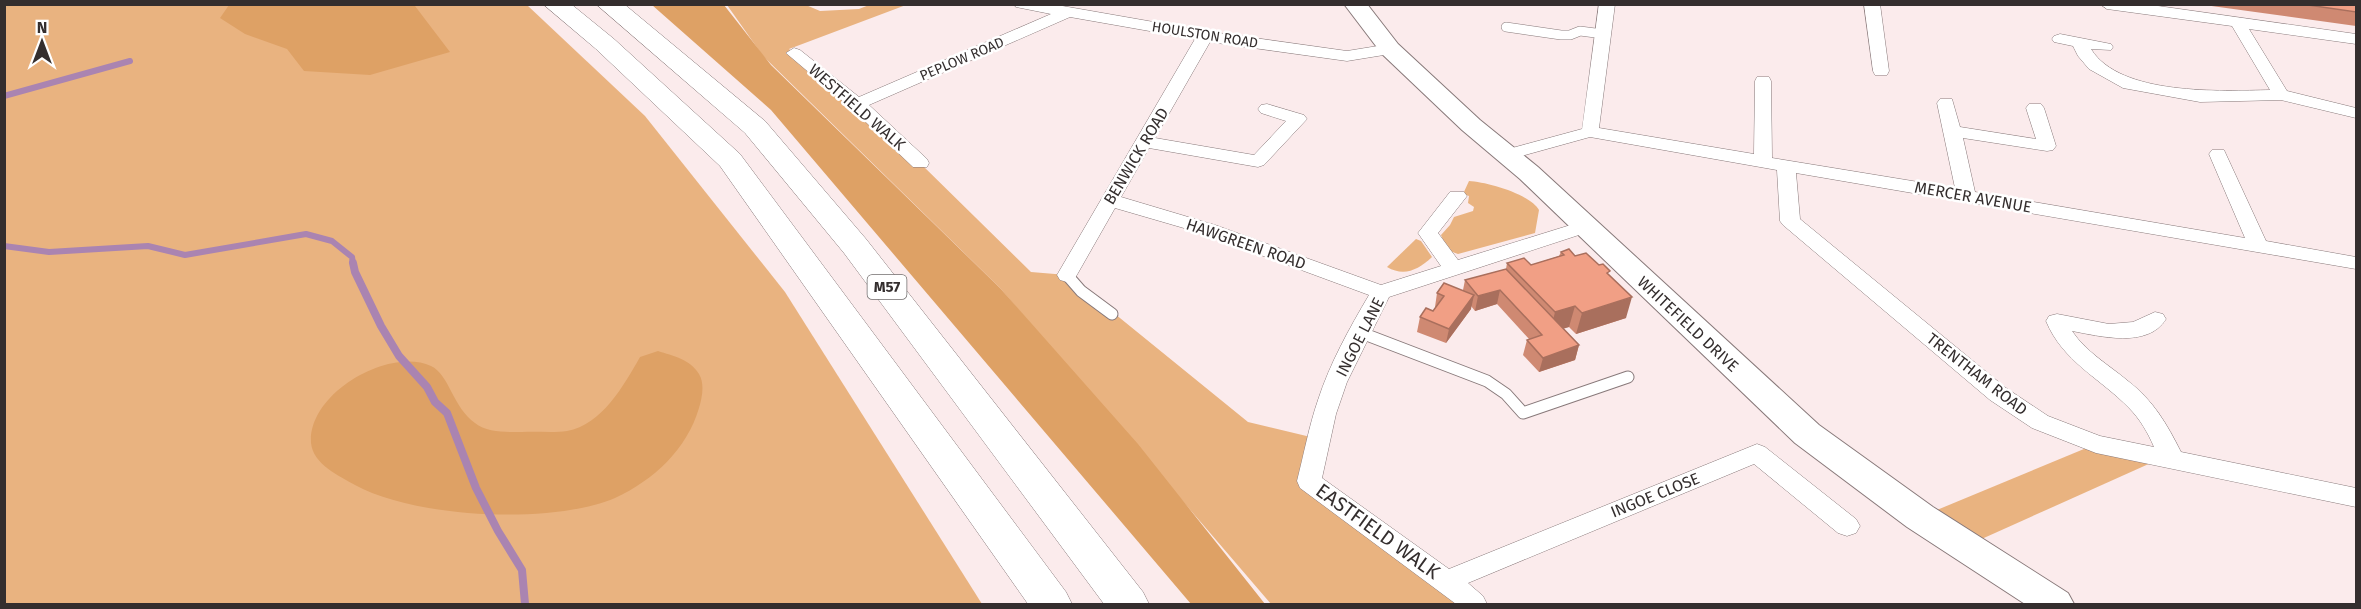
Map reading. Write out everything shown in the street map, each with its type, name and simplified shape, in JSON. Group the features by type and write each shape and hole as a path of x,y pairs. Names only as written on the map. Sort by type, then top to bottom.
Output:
{"highway":[{"path":"555,4 605,44 730,160 1051,604"},
{"name":"M57","path":"608,4 755,127 855,246 1128,604"}],"main road":[{"name":"WHITEFIELD DRIVE","path":"1356,4 1390,50 1529,172 1584,227 1807,434 1912,511 2055,604"}],"street":[{"name":"HOULSTON ROAD","path":"1021,4 1067,14 1347,56 1390,50"},
{"path":"1507,154 1590,132 1607,4"},
{"path":"1872,4 1881,72"},
{"path":"2107,4 2356,39"},
{"name":"PEPLOW ROAD","path":"857,104 1067,14"},
{"path":"2238,23 2280,95"},
{"name":"BENWICK ROAD","path":"1067,275 1109,200 1146,142 1205,36"},
{"path":"2060,39 2105,47"},
{"path":"2080,42 2084,53 2095,65 2129,84 2200,97 2280,95 2356,113"},
{"name":"WESTFIELD WALK","path":"794,53 857,104 920,163"},
{"path":"1762,81 1763,161"},
{"path":"1946,103 1966,196"},
{"path":"1951,131 2047,146 2035,108"},
{"path":"1146,142 1258,161 1298,119 1267,109"},
{"name":"MERCER AVENUE","path":"1590,132 2258,245 2354,267"},
{"path":"2218,154 2258,245"},
{"name":"TRENTHAM ROAD","path":"1786,165 1790,221 1998,394 2040,422 2096,444 2356,498"},
{"path":"1453,268 1428,233 1457,196"},
{"name":"HAWGREEN ROAD","path":"1109,200 1208,229 1381,292"},
{"name":"INGOE LANE","path":"1310,481 1325,413 1338,375 1381,292 1584,227"},
{"path":"2155,319 2137,329 2109,331 2057,321 2061,335 2097,370 2130,394 2154,421 2172,460"},
{"name":"INGOE CLOSE","path":"1446,581 1757,453 1846,526"},
{"name":"EASTFIELD WALK","path":"1310,481 1474,604"}],"lane":[{"path":"1506,27 1561,35 1570,35 1580,31 1603,34"},
{"path":"1067,275 1081,291 1112,314"},
{"path":"1359,332 1487,381 1506,394 1523,413 1628,377"}],"shaded area":[{"path":"4,5 527,5 645,116 785,292 982,604 5,604"},
{"path":"229,5 415,6 450,52 370,75 304,71 287,49 245,34 220,18"},
{"path":"652,5 724,5 771,65 1000,288 1138,444 1265,604 1191,604 771,110"},
{"path":"727,5 806,5 820,11 859,9 869,5 906,5 789,49 920,163 1031,272 1067,275 1248,422 1319,439 1310,481 1467,604 1271,604 1000,288 763,56"},
{"path":"1469,181 1507,190 1534,204 1539,210 1535,233 1458,254 1447,250 1441,235 1454,217 1473,211 1474,207 1468,203 1469,196 1463,194"},
{"path":"1416,239 1421,241 1432,257 1411,271 1393,270 1387,267"},
{"path":"658,351 686,361 699,374 702,382 702,395 694,423 677,450 656,472 629,491 588,507 556,512 484,514 412,505 381,496 342,478 316,457 311,443 314,425 323,407 337,392 354,379 374,369 394,363 414,362 431,366 437,370 461,409 485,429 504,432 562,432 591,421 611,402 640,357"},
{"path":"2096,444 2162,458 1966,546 1920,517"}],"building":[{"path":"2301,4 2356,4 2356,12"},
{"path":"1569,249 1575,256 1586,253 1599,265 1603,264 1610,271 1607,273 1632,297 1582,313 1575,306 1555,312 1507,263 1524,258 1531,265 1564,255 1561,252"},
{"path":"1506,269 1579,345 1543,358 1527,340 1542,335 1500,290 1478,296 1465,280"},
{"path":"1444,283 1474,295 1449,329 1420,317 1426,308 1433,311 1444,296 1437,293"}],"waterway":[{"path":"4,96 130,61"},
{"path":"4,246 49,252 148,246 185,255 306,234 332,241 352,257 353,264"},
{"path":"353,263 355,272 381,326 399,356 427,387 435,402 447,413 476,488 498,531 522,570 525,604"}]}
